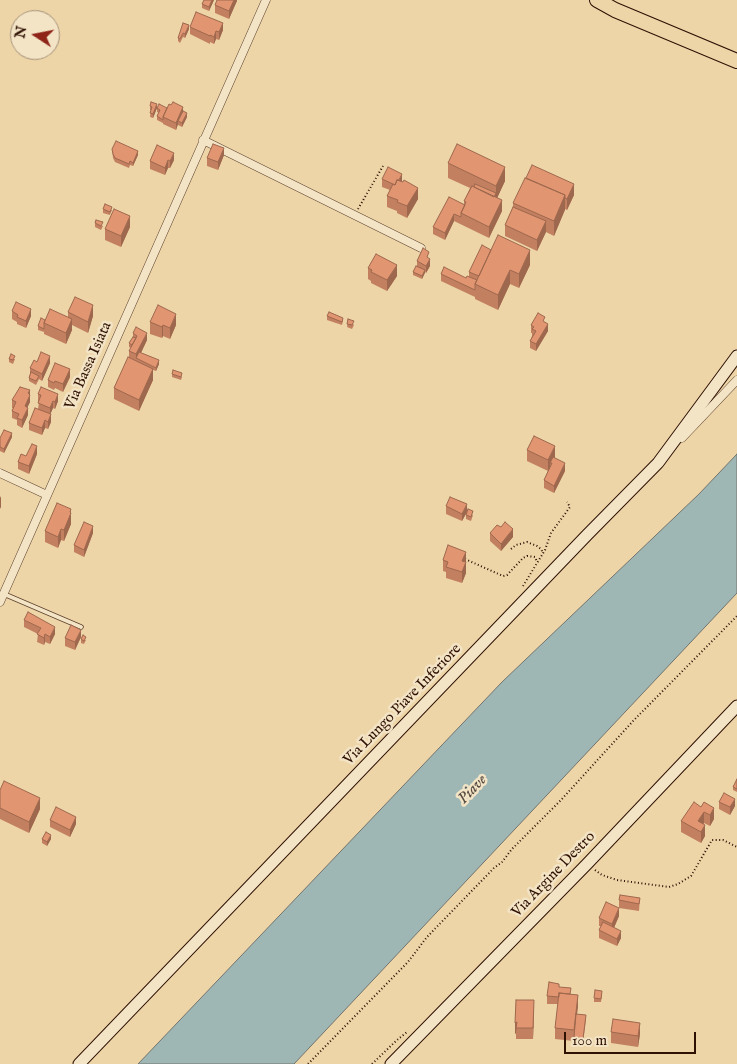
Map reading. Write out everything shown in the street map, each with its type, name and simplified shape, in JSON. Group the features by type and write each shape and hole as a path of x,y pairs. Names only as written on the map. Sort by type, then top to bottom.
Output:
{"highway":[{"path":"597,0 615,10 737,61"}],"main road":[{"name":"Via Lungo Piave Inferiore","path":"79,1064 658,463 737,356"},
{"name":"Via Argine Destro","path":"391,1064 587,864 737,706"}],"street":[{"name":"Via Bassa Isiata","path":"0,602 266,0"},
{"path":"203,140 421,248"},
{"path":"658,463 737,380"},
{"path":"0,473 47,495"}],"lane":[{"path":"4,594 81,626"}],"path":[{"path":"352,214 358,209 383,166"},
{"path":"519,593 543,553 551,533 570,507 567,502"},
{"path":"512,549 516,545 527,542 537,546 543,553"},
{"path":"465,559 502,576 507,575 527,556 535,557 537,562"},
{"path":"308,1064 408,962 427,937 502,862 512,849 561,800 634,720 737,616"},
{"path":"587,864 602,874 617,880 669,887 691,876 712,840 723,840 737,846"}],"water":[{"name":"Piave","path":"737,454 737,593 294,1064 138,1064 502,682 699,494"}],"building":[{"path":"204,0 212,0 209,7 202,4"},
{"path":"217,0 234,0 229,11 215,5"},
{"path":"196,12 223,23 219,32 216,31 214,37 190,27"},
{"path":"183,23 189,25 185,34 183,33 180,39 178,38"},
{"path":"151,102 157,104 153,114 150,113"},
{"path":"173,102 183,107 176,123 163,117 169,104 171,105"},
{"path":"159,104 167,108 163,120 157,116 160,110 157,108"},
{"path":"183,111 187,113 182,123 178,121"},
{"path":"116,141 138,151 133,163 130,161 129,164 115,158 112,149"},
{"path":"213,144 224,148 218,162 207,158"},
{"path":"457,144 505,167 496,186 448,163"},
{"path":"157,145 174,153 170,161 168,160 165,168 150,161"},
{"path":"532,165 574,184 567,199 565,195 526,178"},
{"path":"388,167 402,174 395,185 382,179"},
{"path":"525,178 565,195 554,221 513,203"},
{"path":"397,180 403,182 404,180 418,188 407,206 387,196"},
{"path":"475,184 496,193 494,197 474,187"},
{"path":"472,186 502,200 489,227 461,213 466,202 464,201"},
{"path":"449,197 465,205 461,217 454,214 445,233 433,227"},
{"path":"105,204 112,207 110,212 103,209"},
{"path":"513,207 546,221 537,240 505,225"},
{"path":"114,209 130,216 121,236 105,229"},
{"path":"96,220 103,222 101,226 95,223"},
{"path":"498,235 530,250 519,274 510,270 498,295 475,284"},
{"path":"482,245 491,250 479,276 469,272"},
{"path":"423,248 429,252 427,257 430,259 426,266 417,261"},
{"path":"376,254 397,265 387,280 371,272 372,270 368,268"},
{"path":"416,266 425,270 422,276 413,272"},
{"path":"444,267 466,278 467,276 477,280 475,290 441,274"},
{"path":"75,297 93,305 88,322 68,312"},
{"path":"16,302 31,309 26,321 17,317 18,315 12,311"},
{"path":"158,305 176,314 170,328 150,322"},
{"path":"50,309 72,319 66,333 44,323"},
{"path":"329,312 343,318 342,322 327,316"},
{"path":"538,313 545,317 543,321 548,324 536,344 530,341 536,331 532,329 534,327 531,325"},
{"path":"41,318 45,320 44,329 38,326"},
{"path":"348,319 354,321 352,325 347,324"},
{"path":"136,327 147,333 136,354 129,351 137,336 133,333"},
{"path":"133,337 136,338 132,345 129,343"},
{"path":"41,352 50,356 42,374 30,368 34,360 37,362"},
{"path":"139,352 159,360 156,368 136,358"},
{"path":"11,354 15,356 13,360 9,359"},
{"path":"128,357 153,369 139,400 114,388"},
{"path":"55,363 70,369 63,384 48,380"},
{"path":"173,370 182,373 181,377 172,374"},
{"path":"31,372 39,376 36,381 29,378"},
{"path":"20,387 30,390 25,406 28,408 22,420 17,418 19,414 12,411 16,402 12,400"},
{"path":"41,387 58,394 50,408 38,403 41,395 38,394"},
{"path":"35,408 51,414 48,422 45,420 42,428 29,423"},
{"path":"4,430 12,433 4,449 0,447 0,438"},
{"path":"534,436 555,446 548,460 527,450"},
{"path":"32,444 37,446 29,466 18,462 21,454 26,456"},
{"path":"553,457 565,463 554,486 544,480"},
{"path":"450,497 467,504 462,514 446,506"},
{"path":"57,503 71,509 64,530 61,529 58,537 45,531"},
{"path":"468,509 473,511 471,517 466,515"},
{"path":"84,522 93,526 84,550 74,545"},
{"path":"505,522 513,529 501,544 490,533 497,525 501,527"},
{"path":"448,545 466,552 462,561 466,562 462,572 446,567 448,562 443,560"},
{"path":"28,612 55,627 50,637 45,634 44,638 37,634 41,628 24,620"},
{"path":"71,625 81,630 75,642 65,638"},
{"path":"83,635 86,637 84,641 81,639"},
{"path":"737,779 737,789 733,787"},
{"path":"4,781 40,798 29,822 0,808 0,790"},
{"path":"724,793 735,799 730,807 719,802"},
{"path":"694,802 701,807 704,802 714,808 710,815 704,812 698,821 705,825 701,832 681,821"},
{"path":"56,807 76,817 70,830 50,820"},
{"path":"46,832 51,835 47,842 42,839"},
{"path":"620,895 640,898 639,904 619,900"},
{"path":"606,902 619,908 612,924 599,918"},
{"path":"603,922 621,931 617,939 599,930"},
{"path":"549,982 559,984 559,987 571,988 570,994 559,993 559,997 547,996"},
{"path":"595,990 602,991 601,999 594,998"},
{"path":"559,993 578,995 574,1030 555,1028"},
{"path":"516,1000 534,1000 533,1028 516,1028"},
{"path":"576,1014 586,1015 583,1039 574,1037"},
{"path":"613,1019 640,1023 638,1036 611,1032"}]}
